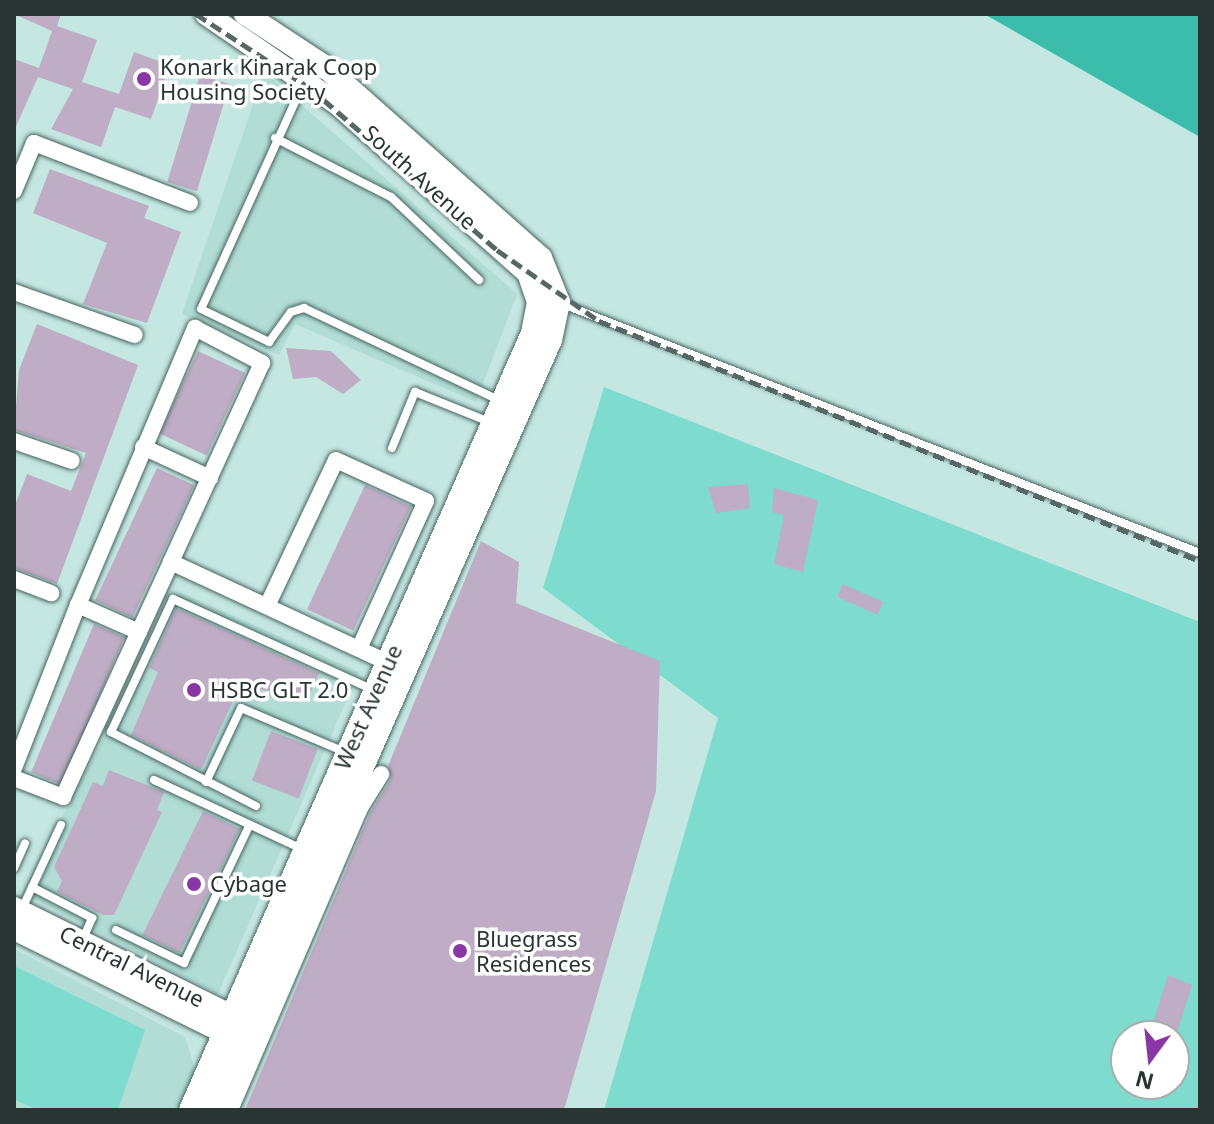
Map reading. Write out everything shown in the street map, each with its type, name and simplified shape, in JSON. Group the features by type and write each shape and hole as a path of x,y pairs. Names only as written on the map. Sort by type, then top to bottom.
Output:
{"main road":[{"name":"South Avenue","path":"206,14 308,67"},
{"name":"South Avenue","path":"245,14 308,67 528,273 548,302"},
{"name":"West Avenue","path":"190,1110 237,1028 272,992 492,423 548,302"},
{"name":"West Avenue","path":"212,1110 237,1028 305,850 347,753 375,690 396,667 551,340 548,302"},
{"name":"Central Avenue","path":"16,916 237,1028"},
{"name":"Central Avenue","path":"16,916 82,942 237,1028"}],"street":[{"path":"14,191 34,143 190,203"},
{"path":"14,292 135,335"},
{"path":"14,768 78,605 195,328 262,363 63,797 14,778"},
{"path":"14,441 72,461"},
{"path":"143,447 210,478"},
{"path":"267,606 336,460 426,501 359,649"},
{"path":"171,562 396,667"},
{"path":"14,579 51,593"},
{"path":"78,605 139,632"},
{"path":"230,1110 272,992 360,808 381,774"}],"lane":[{"path":"308,67 201,299 206,316 269,342 291,312 304,308 502,401"},
{"path":"275,138 391,197 479,280"},
{"path":"548,302 1200,553"},
{"path":"392,448 415,392 492,423"},
{"path":"256,806 111,732 173,599 375,690"},
{"path":"206,782 241,708 347,753"},
{"path":"154,780 305,850"},
{"path":"16,916 61,825"},
{"path":"116,930 184,963 249,826"},
{"path":"14,868 25,843"},
{"path":"32,887 92,918 82,942"}],"shaded area":[{"path":"984,14 1200,14 1200,137 1070,63"},
{"path":"264,72 517,294 476,402 295,324 279,355 182,314"},
{"path":"604,387 1200,622 1200,1110 604,1110 718,718 543,588"},
{"path":"180,592 359,672 218,994 22,893"},
{"path":"14,949 185,1037 195,1069 182,1110 14,1110"},
{"path":"14,966 145,1030 118,1110 39,1110 14,1100"}],"building":[{"name":"Konark Kinarak Coop Housing Society","path":"14,14 61,14 57,26 97,40 82,82 119,94 134,52 170,65 151,119 115,107 101,147 51,129 73,89 38,77 14,131 14,59 39,68 52,31"},
{"path":"200,75 230,84 197,191 167,182"},
{"path":"50,169 149,206 144,218 181,232 147,323 83,304 107,243 33,213"},
{"path":"37,324 138,365 57,584 14,568 14,508 27,474 71,491 86,453 14,430 19,370"},
{"path":"286,348 331,351 361,380 343,394 316,377 293,379"},
{"path":"198,351 245,373 207,455 160,433"},
{"path":"157,468 194,485 132,618 95,600"},
{"path":"748,484 750,508 716,513 708,487"},
{"path":"365,485 411,507 353,631 307,609"},
{"path":"774,488 818,500 803,572 774,564 784,515 772,512"},
{"name":"Bluegrass Residences","path":"481,541 519,562 516,603 660,661 656,791 564,1110 245,1110 370,813 391,779 388,766"},
{"path":"843,584 883,602 878,615 837,597"},
{"name":"HSBC GLT 2.0","path":"176,608 319,673 308,698 240,686 201,770 131,735 158,672 149,668"},
{"path":"94,624 124,637 61,785 31,772"},
{"path":"271,731 318,749 299,798 252,780"},
{"path":"109,770 164,792 157,810 162,812 114,915 103,915 57,892 62,881 54,867 93,782 103,786"},
{"name":"Cybage","path":"203,811 240,829 179,953 143,935"},
{"path":"1168,975 1192,985 1181,1020 1154,1020"}],"railway":[{"path":"196,14 310,88 497,250 599,321 1200,561"}],"place":[{"name":"Konark Kinarak Coop Housing Society","path":"144,79"},
{"name":"HSBC GLT 2.0","path":"194,690"},
{"name":"Cybage","path":"194,884"},
{"name":"Bluegrass Residences","path":"460,951"}]}
